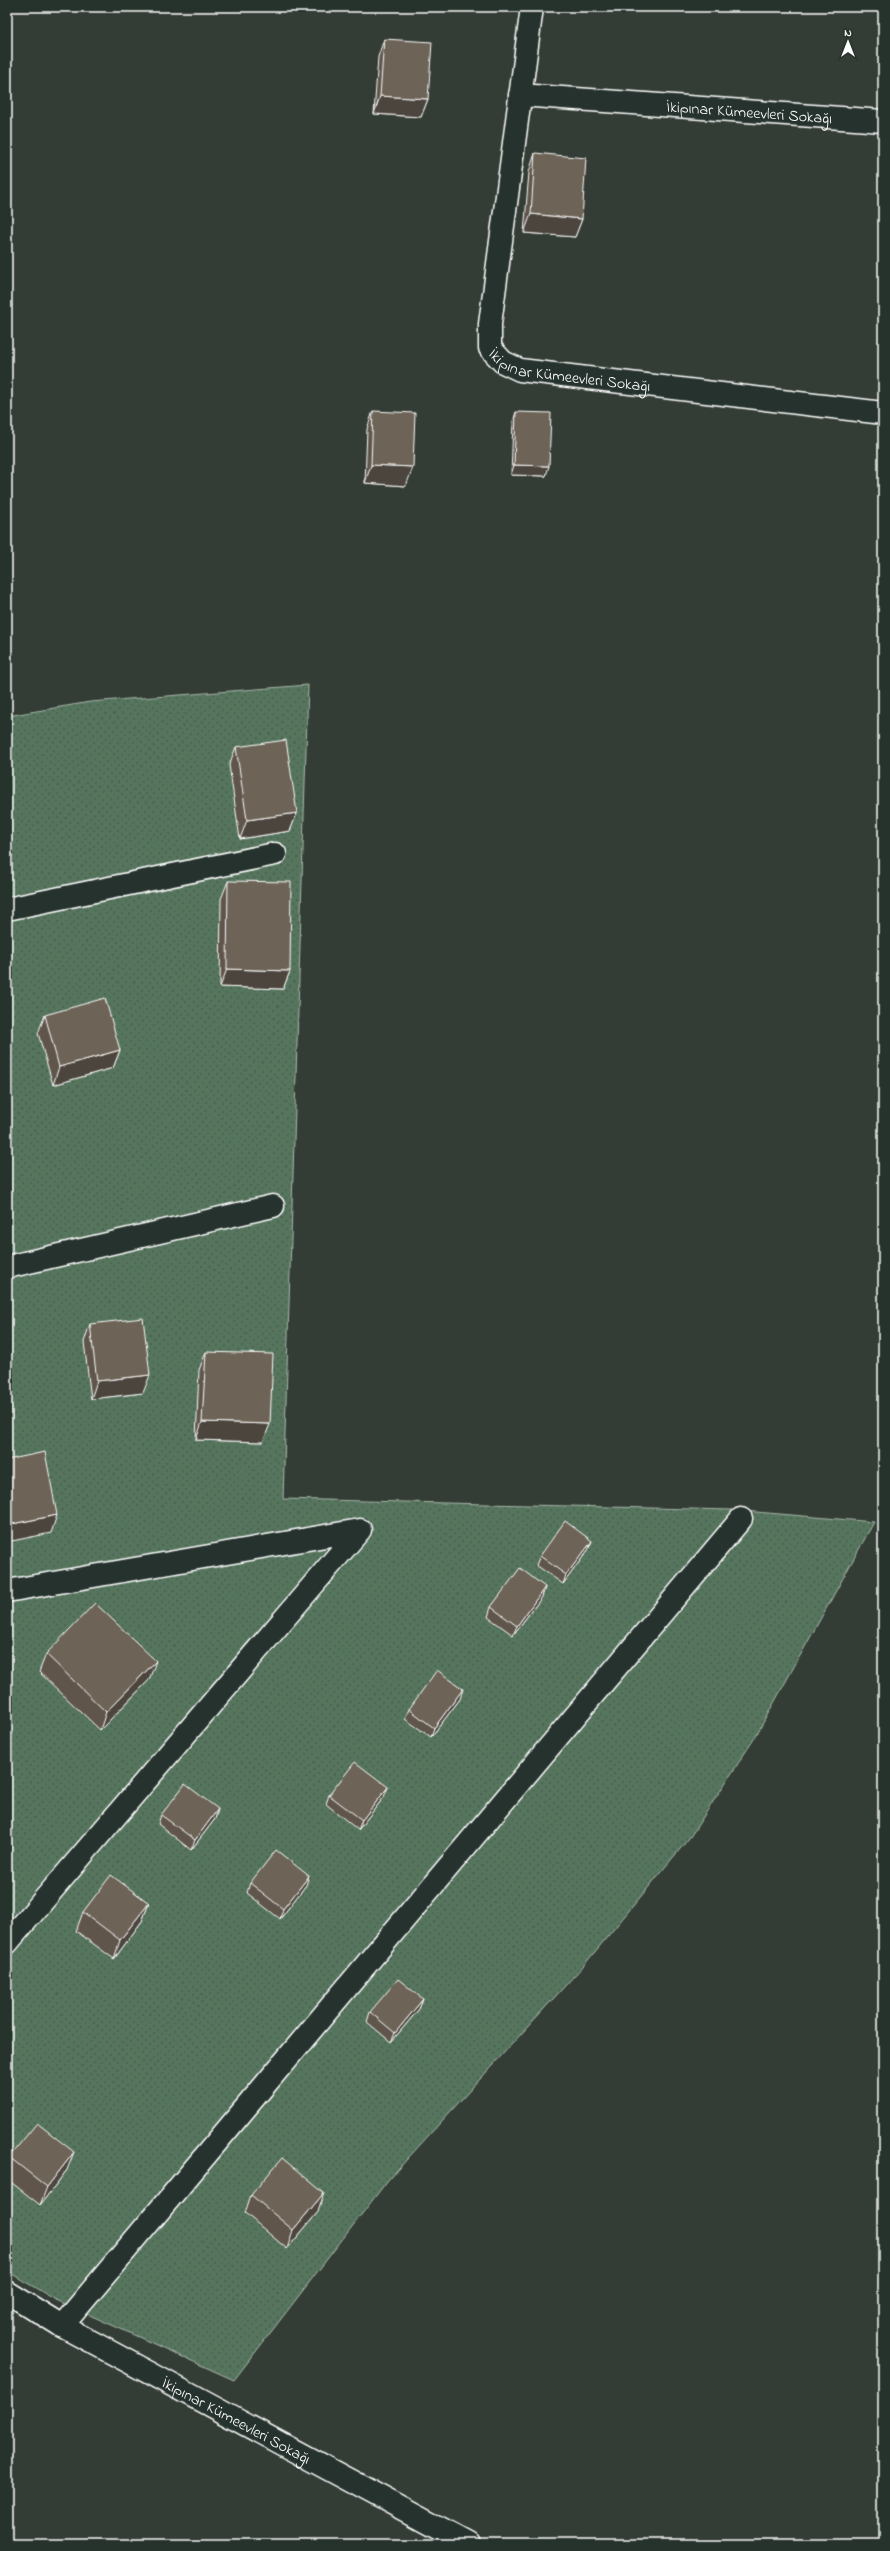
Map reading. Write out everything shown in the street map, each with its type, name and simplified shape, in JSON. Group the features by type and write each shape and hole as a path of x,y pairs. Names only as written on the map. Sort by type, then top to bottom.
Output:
{"street":[{"name":"İkipınar Kümeevleri Sokağı","path":"532,7 490,324 490,348 503,362 520,370 883,413"},
{"name":"İkipınar Kümeevleri Sokağı","path":"520,95 883,121"},
{"path":"7,909 275,854"},
{"path":"7,1267 273,1206"},
{"path":"62,2326 741,1519"},
{"path":"7,1591 360,1530 8,1940"},
{"name":"İkipınar Kümeevleri Sokağı","path":"7,2292 62,2326 468,2544"}],"green space":[{"path":"308,685 283,1499 732,1510 874,1522 754,1739 690,1837 584,1965 388,2180 234,2380 54,2299 7,2271 7,716 90,702"}],"building":[{"path":"384,39 432,42 428,99 380,96"},
{"path":"535,153 586,158 582,219 531,214"},
{"path":"373,411 415,413 413,467 371,465"},
{"path":"516,412 551,413 549,466 514,465"},
{"path":"286,740 297,813 247,820 236,747"},
{"path":"228,881 291,882 290,971 227,969"},
{"path":"105,998 120,1050 59,1067 45,1015"},
{"path":"143,1318 150,1375 97,1381 90,1324"},
{"path":"206,1352 273,1354 270,1424 202,1422"},
{"path":"45,1452 57,1515 7,1525 7,1460"},
{"path":"565,1521 592,1541 566,1575 540,1556"},
{"path":"520,1568 545,1587 517,1626 491,1607"},
{"path":"95,1603 156,1661 106,1712 46,1654"},
{"path":"437,1670 463,1689 434,1728 409,1709"},
{"path":"355,1762 388,1787 362,1820 329,1795"},
{"path":"185,1784 218,1809 195,1840 161,1815"},
{"path":"276,1850 309,1876 283,1909 250,1883"},
{"path":"111,1875 149,1903 120,1940 83,1912"},
{"path":"398,1979 423,1999 395,2033 370,2012"},
{"path":"37,2123 74,2152 47,2187 9,2157"},
{"path":"282,2158 324,2193 293,2230 251,2195"}]}
